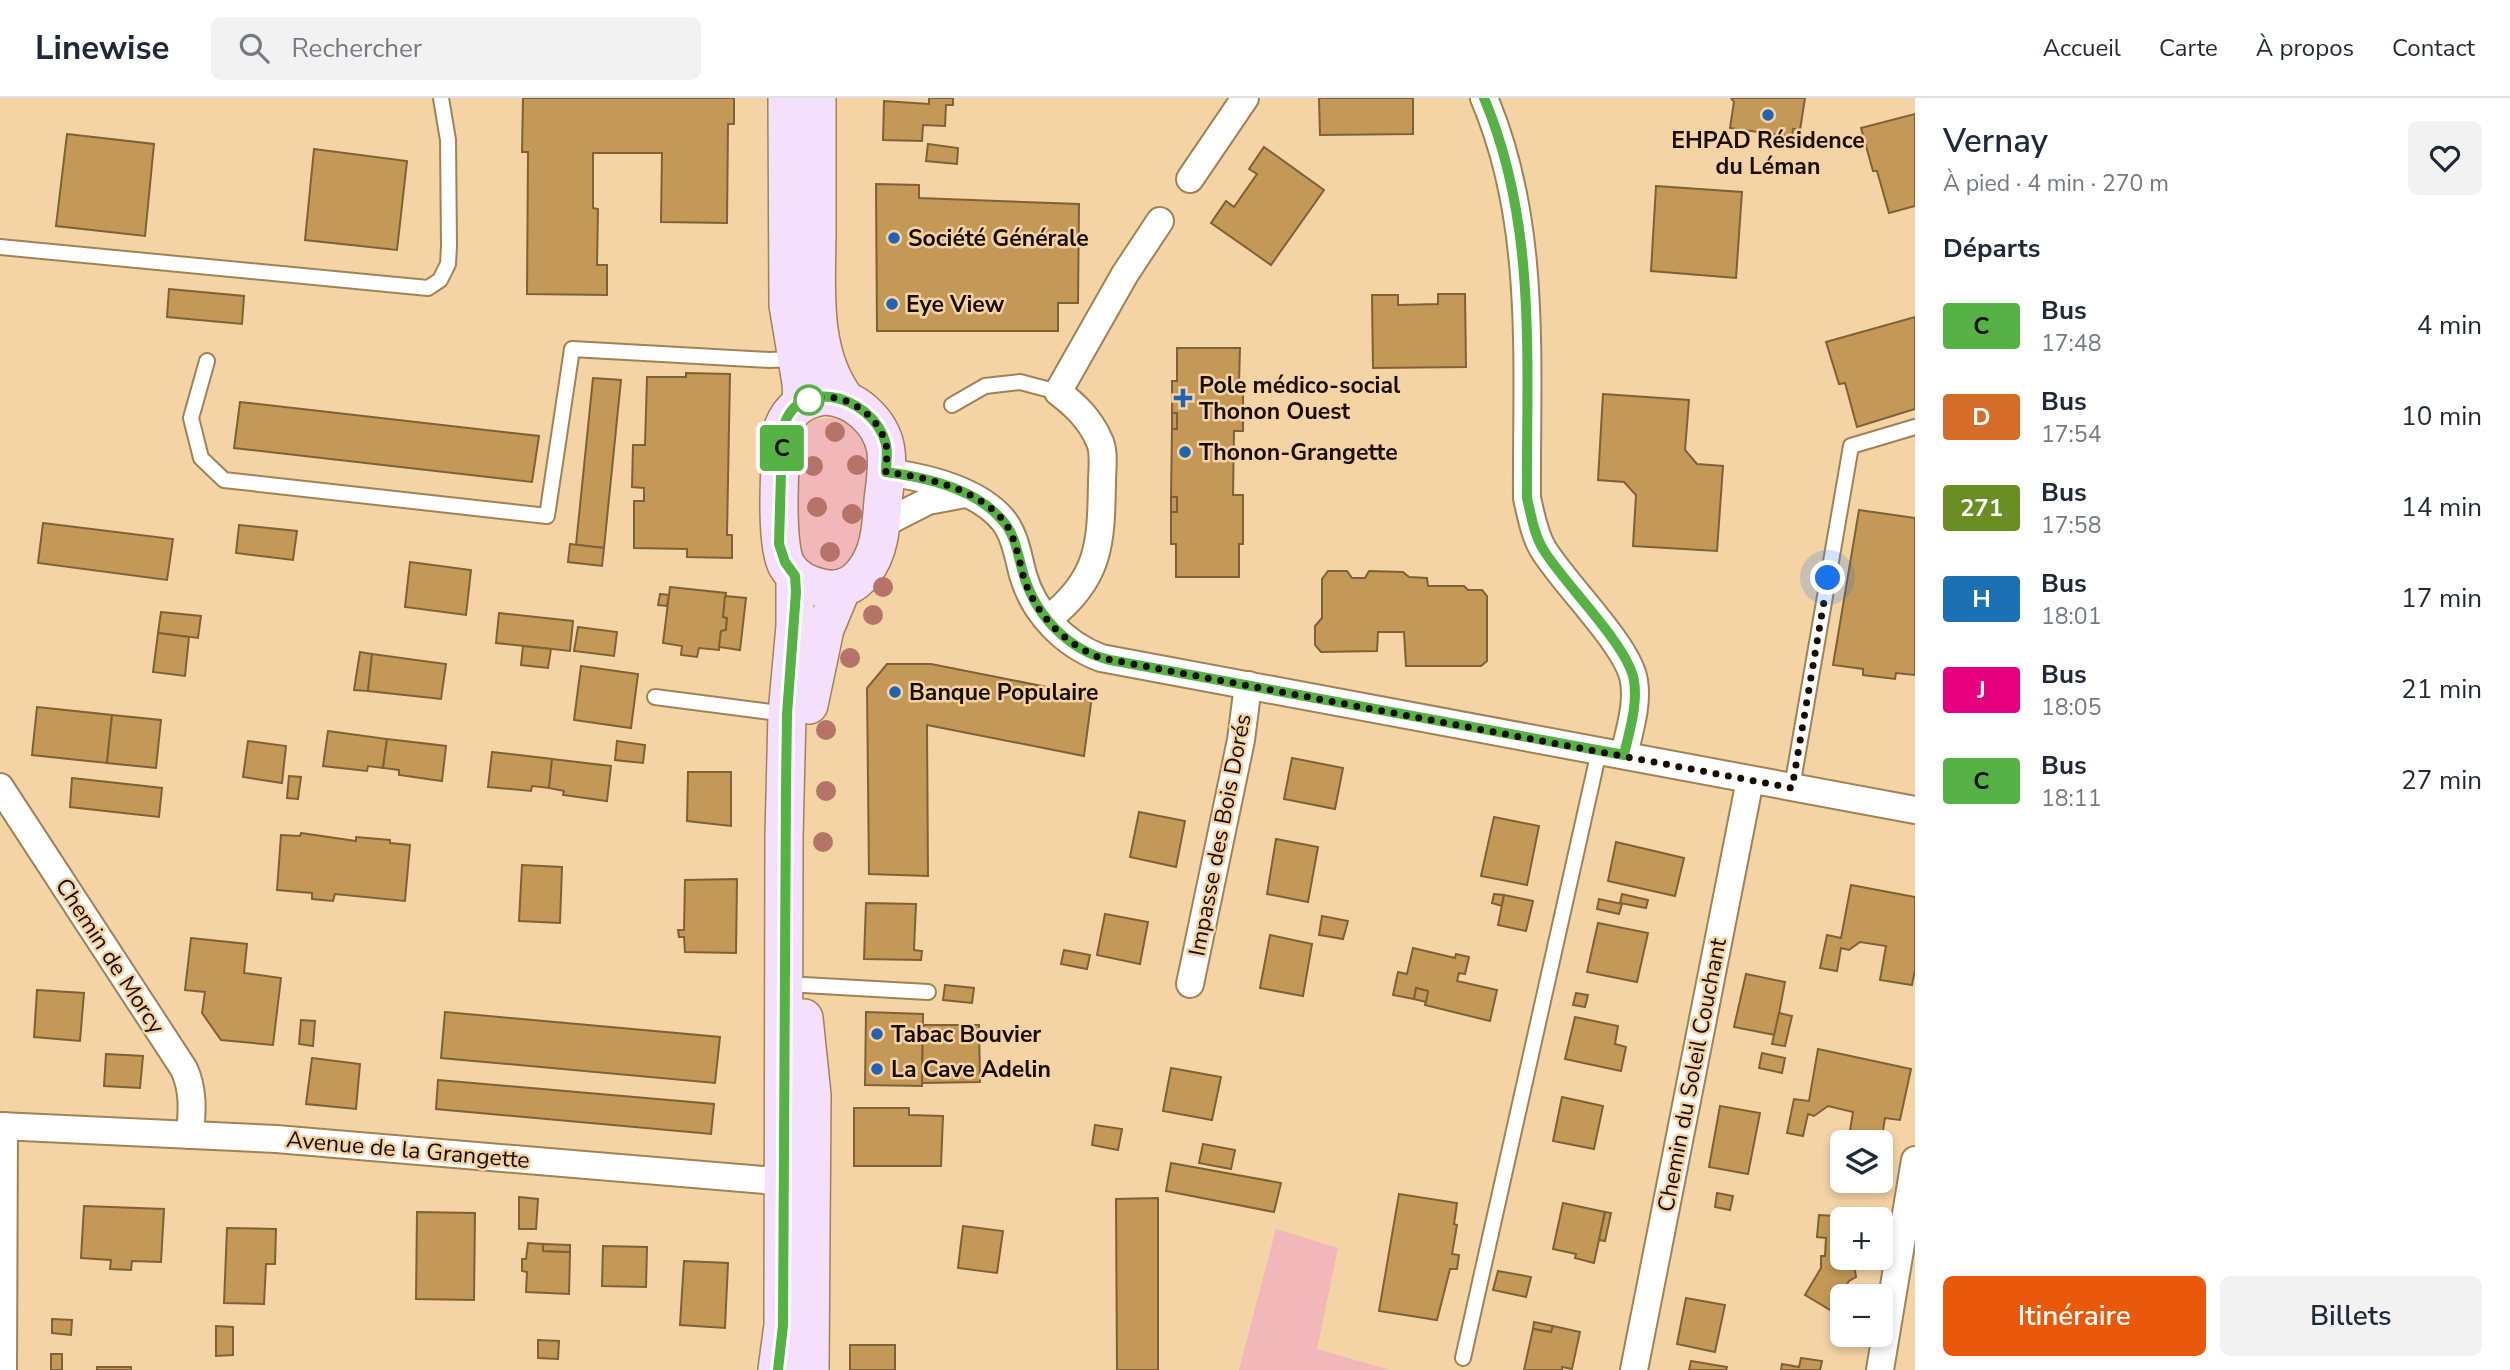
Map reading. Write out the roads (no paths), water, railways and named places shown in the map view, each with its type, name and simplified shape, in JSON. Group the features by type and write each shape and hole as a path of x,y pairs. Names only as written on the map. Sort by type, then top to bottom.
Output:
{"main road":[{"path":"787,98 788,305 802,403"},
{"path":"817,98 819,330 828,371 846,400"},
{"path":"825,396 846,400 859,408 879,428 887,450 881,525 869,565 857,580 842,588 823,589 795,576 785,562 779,544 783,428 790,412 802,403 825,396"},
{"path":"795,576 795,626 787,714 785,837 797,1182 810,1370"},
{"path":"778,1370 797,1182 812,1095 804,1017 805,745 818,657 825,629 842,588"}],"street":[{"path":"1190,179 1245,98"},
{"path":"1484,98 1497,128 1515,198 1525,272 1527,498 1533,524 1541,546 1622,652 1634,679 1635,695 1611,753"},
{"path":"1048,620 1071,600 1089,575 1102,532 1101,443 1088,420 1074,404 1058,392 1125,274 1160,221"},
{"path":"886,472 936,482 990,508 1004,521 1014,541 1029,590 1048,620 1059,634 1074,645 1101,658 1915,810"},
{"path":"881,525 928,501 965,494"},
{"name":"Impasse des Bois Dorés","path":"1190,984 1241,740 1248,685"},
{"name":"Chemin du Soleil Couchant","path":"1634,1370 1750,780"},
{"name":"Chemin de Morcy","path":"0,787 184,1069 192,1098 190,1135"},
{"name":"Avenue de la Grangette","path":"3,1370 2,1126 276,1139 797,1182"},
{"path":"1880,1370 1915,1160"}],"lane":[{"path":"0,247 428,288 440,280 448,264 449,255 449,140 442,98"},
{"path":"207,361 191,418 201,458 225,480 547,516 572,349 769,360 796,359"},
{"path":"952,405 985,386 1020,382 1058,392"},
{"path":"1792,788 1851,446 1915,427"},
{"path":"655,697 787,714"},
{"path":"1463,1358 1611,753"},
{"path":"804,985 928,992"}],"place":[{"name":"EHPAD Résidence du Léman","path":"1768,115"},
{"name":"Société Générale","path":"894,238"},
{"name":"Eye View","path":"892,304"},
{"name":"Pole médico-social Thonon Ouest","path":"1183,398"},
{"name":"Thonon-Grangette","path":"1185,452"},
{"name":"Banque Populaire","path":"895,692"},
{"name":"Tabac Bouvier","path":"877,1034"},
{"name":"La Cave Adelin","path":"877,1069"}]}
